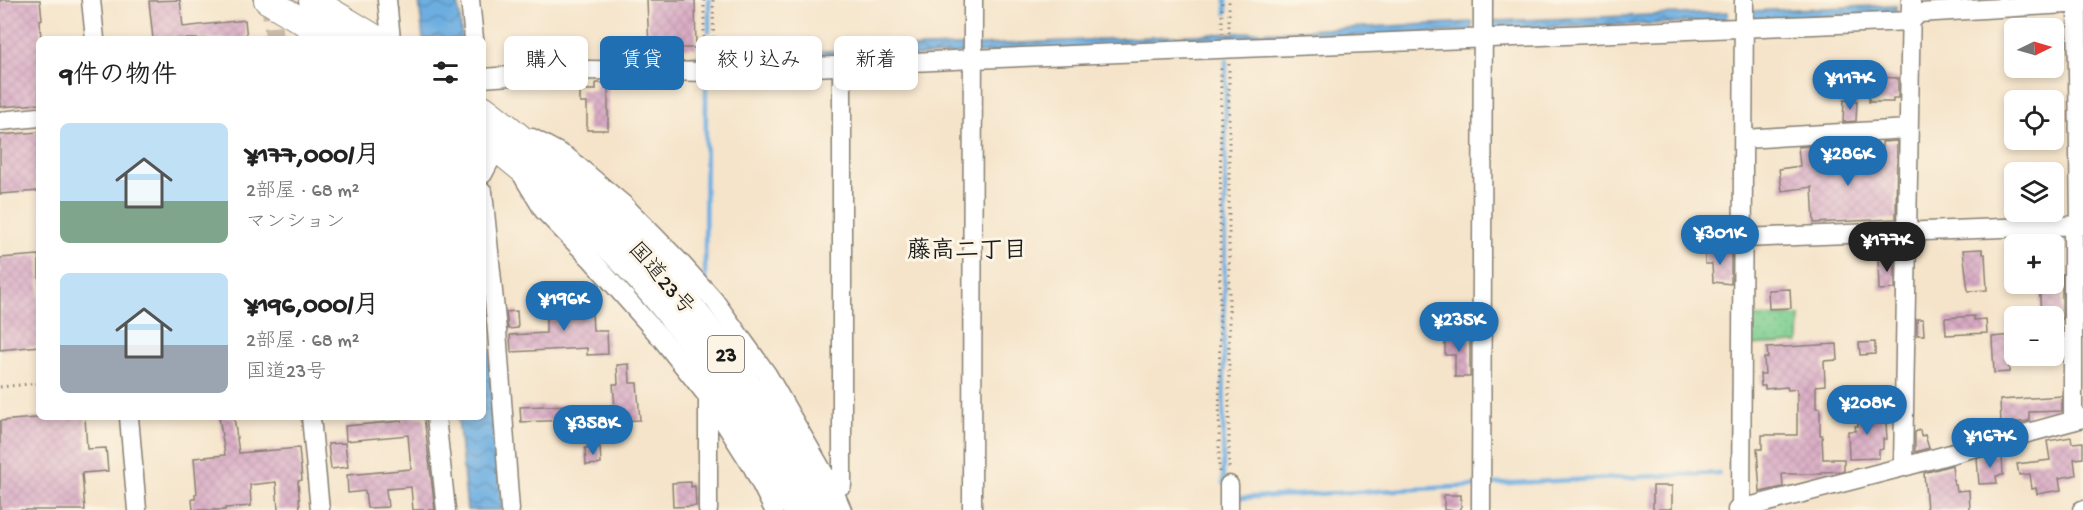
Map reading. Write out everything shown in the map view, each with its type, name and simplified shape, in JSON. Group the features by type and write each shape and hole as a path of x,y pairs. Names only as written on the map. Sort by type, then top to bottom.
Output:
{"highway":[{"path":"267,0 327,36"},
{"path":"312,0 368,34"},
{"path":"325,0 368,34"},
{"name":"国道23号","path":"486,110 507,125 600,222 651,293 700,354 762,448 795,510"},
{"name":"国道23号","path":"498,150 600,222 667,278 716,340 756,396 787,446 828,499"}],"street":[{"path":"91,0 95,36"},
{"path":"387,0 391,36"},
{"path":"470,0 474,36"},
{"path":"972,510 973,0"},
{"path":"1481,510 1483,0"},
{"path":"918,57 973,52 1225,48 1483,37 1744,28 1911,21 1919,13 2079,2 2078,419 1739,510 1744,139 1744,28 1744,0"},
{"path":"1903,467 1911,0"},
{"path":"486,78 589,70 714,72 834,65"},
{"path":"828,499 842,485 842,90"},
{"path":"0,121 36,117"},
{"path":"507,125 567,157 624,205 714,300 767,374 828,499 842,510"},
{"path":"1744,139 1908,129"},
{"path":"486,169 498,150 544,211 592,260 661,338 708,397 753,468 774,510"},
{"path":"486,222 497,331 510,510"},
{"path":"1743,238 2079,225"},
{"path":"708,397 708,510"},
{"path":"129,420 137,510"},
{"path":"311,420 320,510"},
{"path":"436,420 446,510"},
{"path":"1224,480 1229,510"}],"path":[{"path":"704,0 705,36"},
{"path":"713,0 714,36"},
{"path":"1222,0 1222,30"},
{"path":"1229,0 1229,30"},
{"path":"1224,480 1225,48"},
{"path":"1224,480 1225,48"},
{"path":"0,387 36,382"}],"green space":[{"path":"1800,316 1799,343 1745,345 1746,317"}],"water":[{"path":"419,0 458,0 462,36 423,36"},
{"path":"1896,5 1896,12 1750,20 1750,11"},
{"path":"1728,12 1728,21 1494,30 1493,21"},
{"path":"1473,22 1471,31 918,56 918,47"},
{"path":"822,51 834,51 834,60 822,60"},
{"path":"692,56 696,56 696,66 693,66"},
{"path":"486,300 502,510 467,510 458,420 486,420"}],"building":[{"path":"0,0 40,0 42,19 40,20 41,36 36,36 36,104 0,107"},
{"path":"180,0 183,27 245,20 247,36 153,36 149,1"},
{"path":"647,0 695,0 696,48 684,48 684,36 648,36"},
{"path":"1873,77 1898,78 1898,98 1893,98 1893,102 1869,102 1869,86 1873,86"},
{"path":"596,83 600,83 600,90 608,90 608,130 587,130 587,103 580,103 580,90 596,90"},
{"path":"1844,100 1857,101 1856,121 1843,122"},
{"path":"36,132 36,191 0,194 0,135"},
{"path":"1897,141 1896,219 1814,223 1812,187 1782,191 1779,169 1800,166 1798,147 1810,146 1812,168 1859,165 1860,155 1882,155 1882,142"},
{"path":"1982,249 1985,254 1987,290 1968,291 1963,250"},
{"path":"1731,251 1731,284 1713,282 1712,264 1705,264 1705,252"},
{"path":"36,255 36,346 0,350 0,258"},
{"path":"1895,256 1895,289 1879,290 1878,257"},
{"path":"1790,289 1791,308 1769,309 1768,290"},
{"path":"2040,294 2062,294 2062,306 2040,306"},
{"path":"571,299 572,313 592,311 593,331 607,331 608,354 587,355 587,348 511,352 510,335 546,333 546,301"},
{"path":"517,311 518,328 508,329 506,312"},
{"path":"1974,316 1974,320 1986,319 1987,333 1946,335 1945,318"},
{"path":"1917,319 1923,319 1924,335 1917,335"},
{"path":"1445,334 1470,334 1470,377 1455,377 1455,355 1445,355"},
{"path":"2004,336 2004,366 2009,366 2009,372 1994,373 1992,337"},
{"path":"1875,342 1875,354 1860,355 1859,343"},
{"path":"1837,344 1838,360 1824,361 1825,385 1816,386 1816,408 1820,408 1823,459 1844,459 1844,471 1822,472 1822,474 1782,474 1783,487 1760,492 1757,449 1762,449 1762,435 1797,435 1797,389 1788,390 1787,387 1765,389 1765,386 1761,386 1760,374 1765,374 1764,358 1768,358 1767,348"},
{"path":"629,364 630,383 637,383 640,420 616,421 613,384 618,384 617,365"},
{"path":"2062,396 2062,411 2029,412 2029,421 2001,424 2000,400"},
{"path":"570,405 571,420 521,422 520,407"},
{"path":"1881,409 1882,423 1886,423 1887,439 1883,439 1883,449 1879,450 1879,458 1849,459 1848,431 1856,431 1857,411"},
{"path":"36,418 36,420 85,420 87,449 106,448 108,471 82,473 85,510 0,510 0,421"},
{"path":"219,420 234,420 239,453 299,448 302,480 298,481 300,510 278,510 276,482 250,485 251,506 225,508 225,510 193,510 192,499 195,499 195,494 197,494 194,458 225,455"},
{"path":"424,420 435,510 413,510 411,487 386,489 388,507 367,508 365,491 348,493 347,475 411,469 408,435 346,441 345,426"},
{"path":"1920,430 1921,436 1925,435 1929,448 1915,452 1915,432"},
{"path":"2071,437 2072,443 2083,442 2083,458 2074,459 2076,475 2059,478 2061,490 2037,494 2036,488 2032,489 2030,474 2019,475 2017,464 2050,460 2047,441"},
{"path":"345,443 348,467 331,469 328,444"},
{"path":"600,447 601,464 586,465 585,448"},
{"path":"2002,454 2003,475 1996,476 1997,483 1979,484 1977,458"},
{"path":"1952,465 1954,485 1957,491 1969,490 1970,510 1927,510 1924,473"},
{"path":"691,482 691,487 695,486 696,506 673,507 672,483"},
{"path":"1653,486 1672,486 1672,509 1653,509"},
{"path":"1444,495 1461,495 1461,510 1444,510"}],"waterway":[{"path":"709,0 709,31"},
{"path":"1226,0 1226,13"},
{"path":"1223,483 1226,60"},
{"path":"705,280 706,90"},
{"path":"1731,472 1733,388"},
{"path":"1489,484 1719,473"},
{"path":"1236,498 1475,486"}],"tunnel":[{"path":"270,0 274,36"}],"district":[{"name":"藤高二丁目","path":"967,249"}]}
